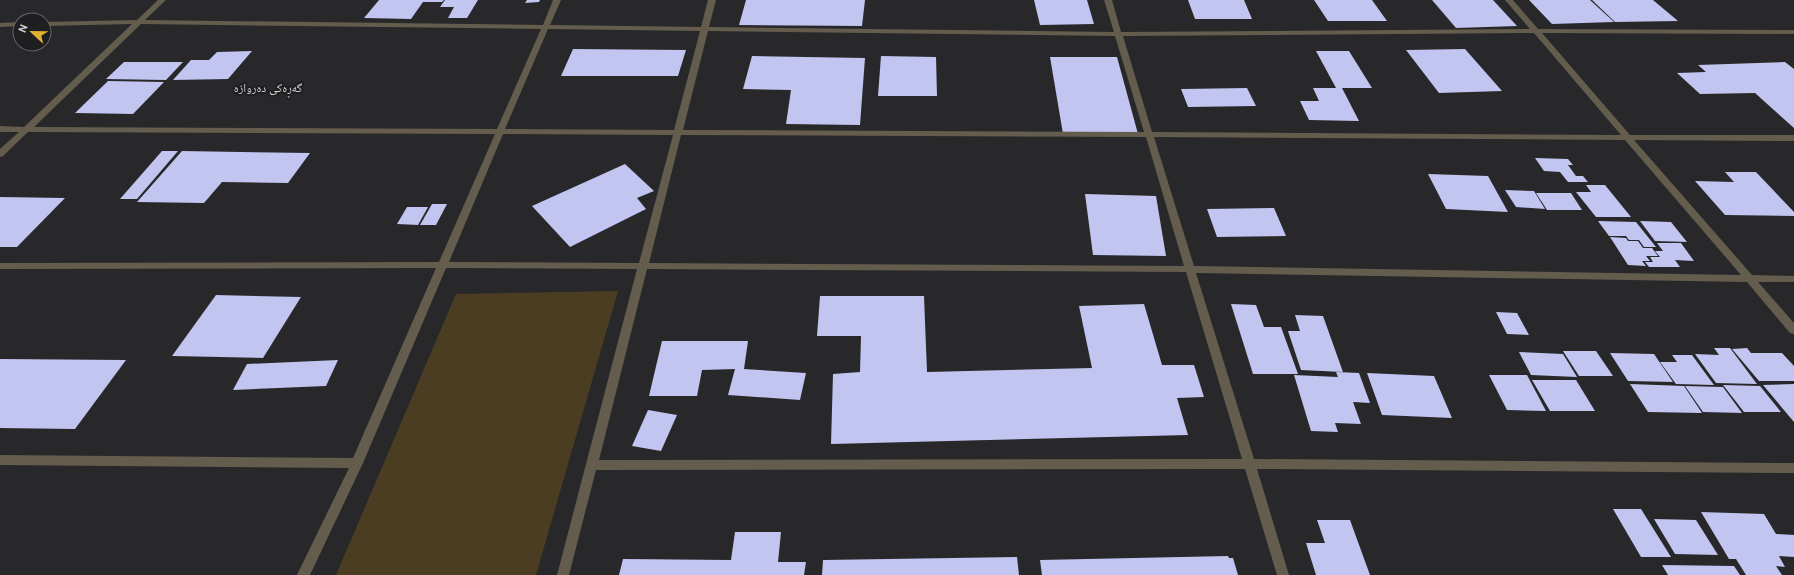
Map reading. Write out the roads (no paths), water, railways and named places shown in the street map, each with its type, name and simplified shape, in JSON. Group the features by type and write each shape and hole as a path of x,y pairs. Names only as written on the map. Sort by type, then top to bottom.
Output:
{"street":[{"path":"0,154 162,0"},
{"path":"303,575 357,463 557,0"},
{"path":"563,575 590,465 712,0"},
{"path":"1108,0 1283,575"},
{"path":"1509,0 1794,330"},
{"path":"52,24 140,22 1119,34 1536,31 1794,32"},
{"path":"0,25 12,24"},
{"path":"0,129 1794,138"},
{"path":"0,266 443,265 1190,269 1794,279"},
{"path":"0,460 357,463"},
{"path":"590,465 1249,464 1794,468"}],"district":[{"name":"گەڕەکی دەروازە","path":"268,88"}]}
